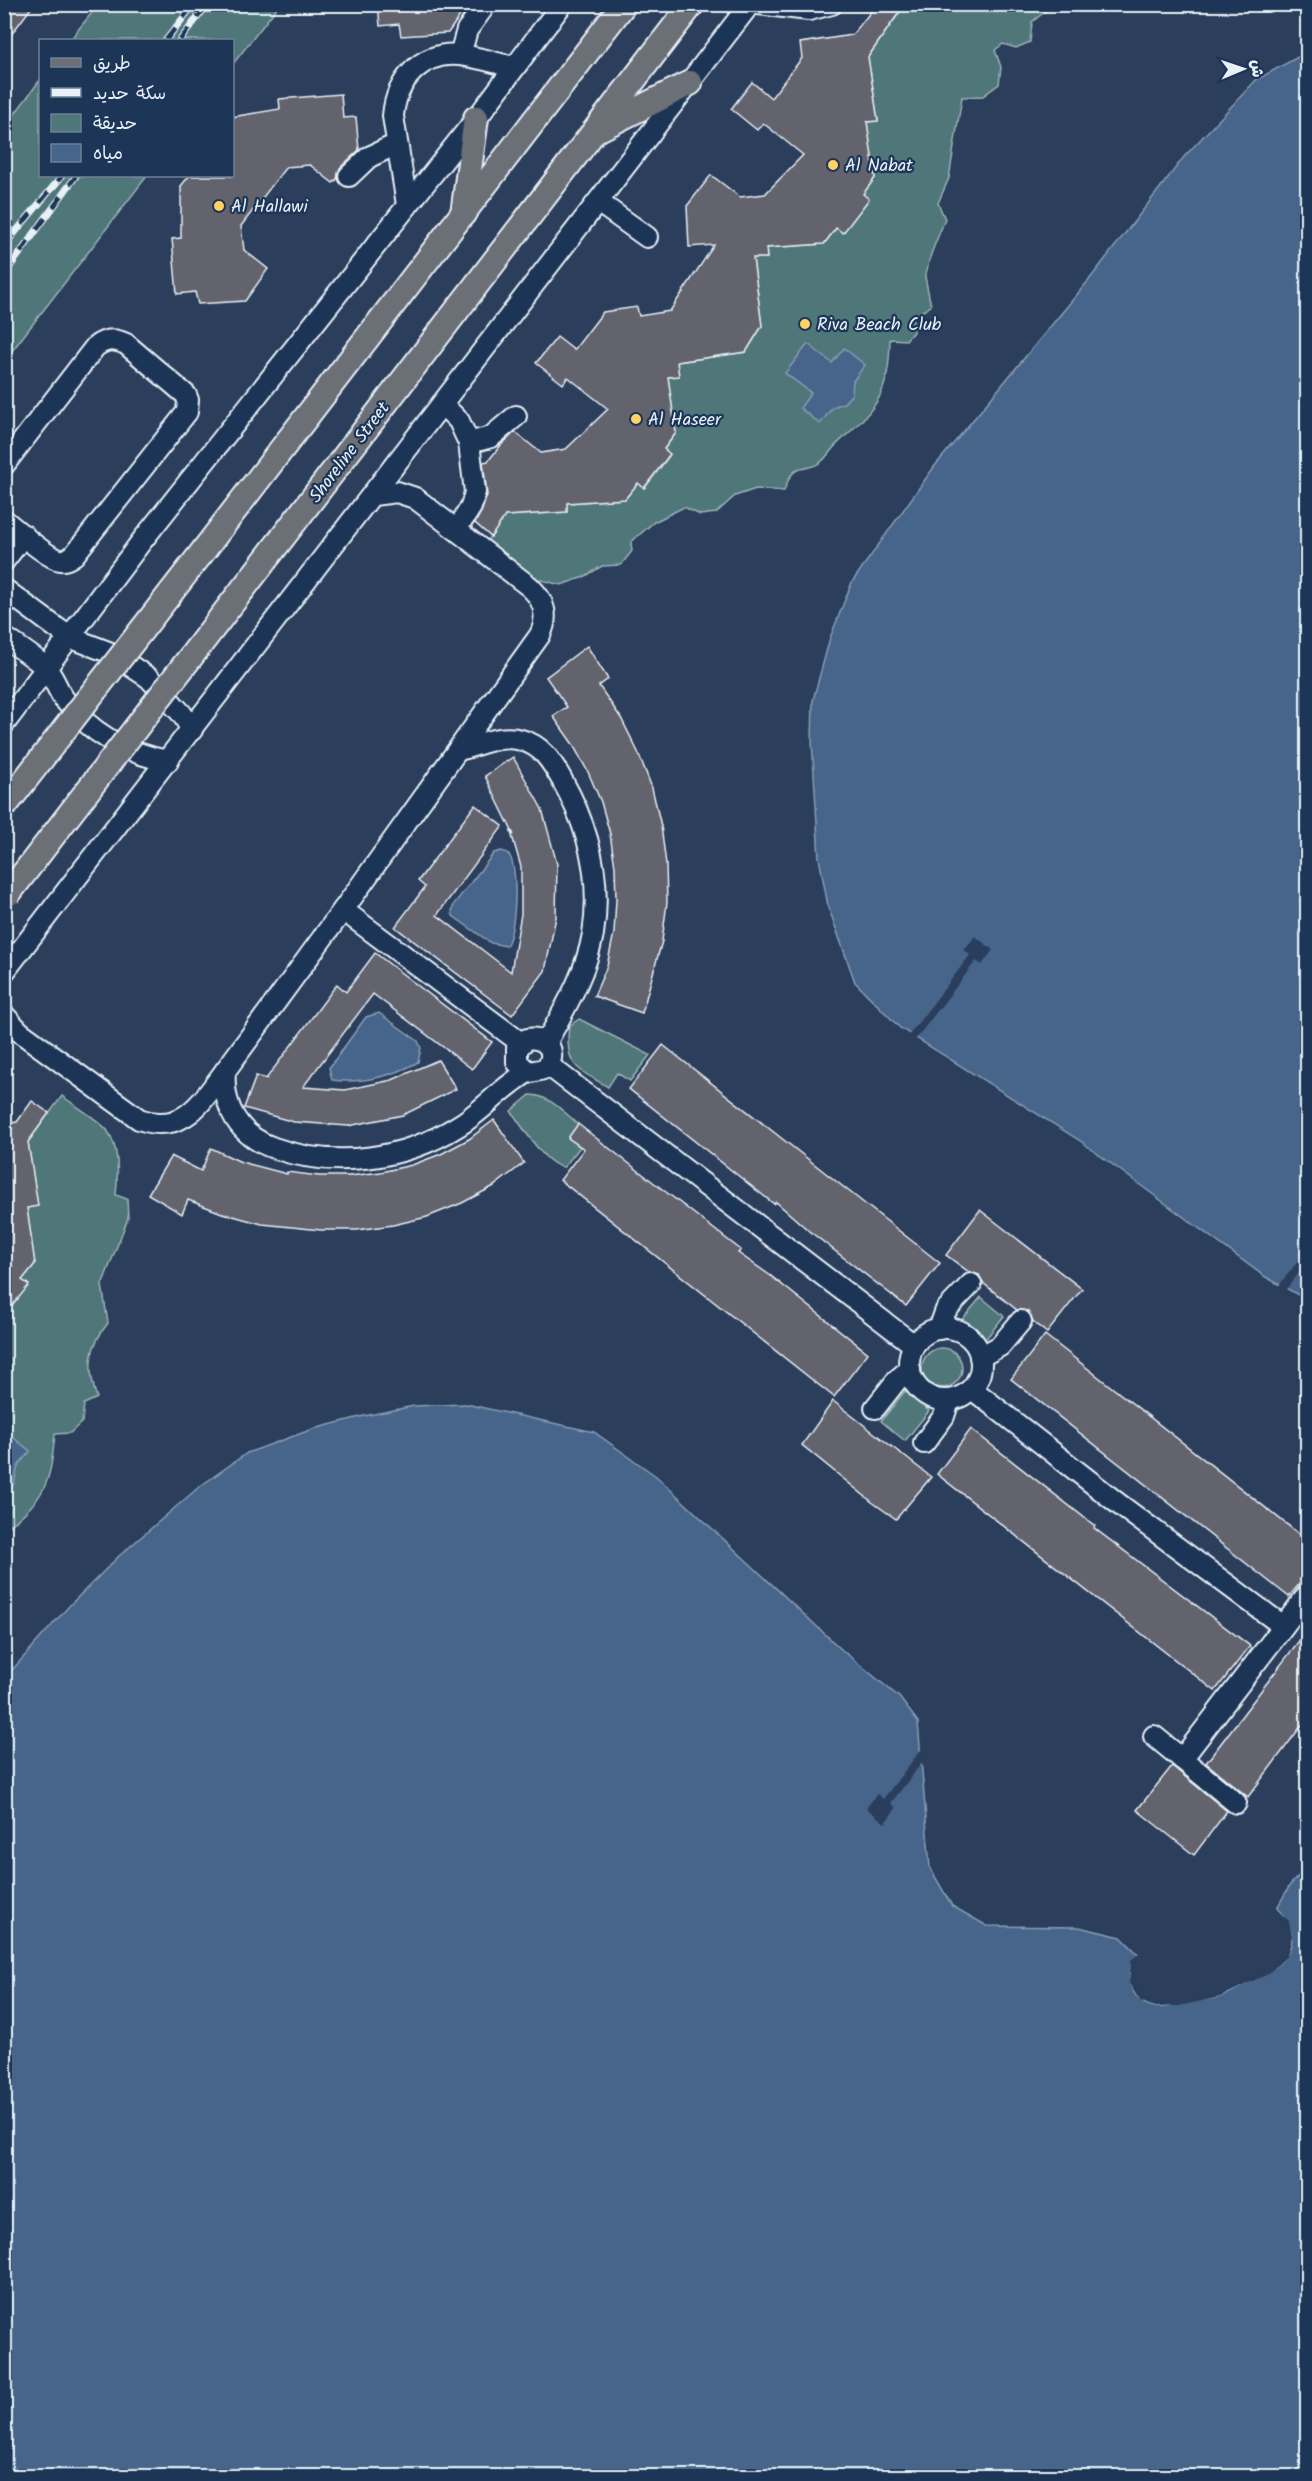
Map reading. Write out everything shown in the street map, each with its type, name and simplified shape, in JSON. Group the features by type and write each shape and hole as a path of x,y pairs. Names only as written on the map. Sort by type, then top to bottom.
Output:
{"main road":[{"path":"4,807 624,4"},
{"name":"Shoreline Street","path":"6,896 692,4"},
{"path":"596,131 690,83"},
{"path":"463,215 476,118"}],"street":[{"path":"460,55 467,30 486,4"},
{"path":"4,724 141,542 476,118 562,4"},
{"path":"4,972 750,4"},
{"path":"758,4 809,10 832,4"},
{"path":"407,205 393,116 394,101 407,75 418,65 445,55 460,55 514,67"},
{"path":"349,176 369,157 397,144"},
{"path":"598,202 647,237"},
{"path":"4,465 95,347 102,342 118,340 126,344 182,390 188,400 188,412 74,555 58,560 4,520"},
{"path":"442,404 459,421 469,443 475,492 471,507 464,518"},
{"path":"469,443 491,437 516,416"},
{"path":"4,1015 14,1027 129,1113 150,1123 162,1124 184,1118 201,1102 225,1071 459,750 540,635 546,616 543,603 530,587 415,498 397,492 373,495"},
{"path":"4,561 24,535"},
{"path":"4,589 69,637 111,653 149,678 182,714 192,730"},
{"path":"4,636 47,669 59,692 75,713 95,731 118,745 168,761"},
{"path":"459,750 505,738 520,739 534,745 546,754 555,767 579,811 587,835 596,885 593,935 578,983 546,1043"},
{"path":"343,910 521,1043"},
{"path":"225,1071 227,1103 237,1122 251,1138 260,1144 285,1152 336,1160 387,1155 436,1138 459,1126 528,1072 538,1072 548,1065 551,1053 546,1043 533,1038 521,1043 517,1048 517,1062 528,1072"},
{"path":"548,1065 914,1345"},
{"path":"939,1329 946,1310 971,1284"},
{"path":"980,1357 1000,1346 1021,1322"},
{"path":"939,1329 956,1329 967,1335 975,1343 980,1357 979,1378 972,1389 962,1397 949,1401 924,1394 914,1384 910,1369 909,1358 914,1345 922,1336 939,1329"},
{"path":"875,1408 897,1380 910,1369"},
{"path":"972,1389 1120,1505 1283,1626"},
{"path":"924,1443 944,1416 949,1401"},
{"path":"1182,1759 1308,1594"},
{"path":"1154,1736 1236,1803"}],"green space":[{"path":"98,4 279,5 234,63 234,39 71,39"},
{"path":"905,5 1053,5 1032,22 1030,42 1016,48 1003,44 995,50 1001,67 999,84 983,96 962,97 949,178 938,203 945,219 931,254 925,277 931,306 913,317 914,331 906,340 890,339 887,375 878,400 871,410 821,462 792,474 784,491 756,489 735,496 716,513 700,515 684,507 654,522 631,542 632,551 621,565 602,566 584,577 561,585 525,576 483,546 505,516 567,512 567,503 625,499 638,483 645,488 670,455 664,449 676,433 668,377 679,376 677,362 746,352 762,326 753,258 767,258 766,248 824,244 875,178 867,122 878,120 868,57"},
{"path":"39,81 39,177 146,177 5,360 5,127"},
{"path":"579,1019 650,1055 630,1081 617,1073 608,1087 575,1065 569,1050 569,1026"},
{"path":"530,1095 550,1101 578,1124 569,1138 580,1147 564,1167 549,1160 542,1153 511,1111"},
{"path":"62,1096 98,1121 111,1137 117,1161 116,1195 127,1199 128,1218 102,1285 108,1323 96,1341 91,1359 97,1398 84,1404 82,1422 70,1433 55,1434 51,1466 44,1489 29,1508 5,1530 4,1316 28,1285 22,1280 35,1264 27,1208 38,1206 28,1142"},
{"path":"981,1297 1004,1316 980,1346 956,1327"},
{"path":"942,1348 950,1349 956,1354 961,1360 961,1376 956,1382 950,1387 942,1388 934,1387 928,1382 923,1376 922,1368 923,1360 928,1354 934,1349"},
{"path":"905,1391 929,1411 905,1441 881,1421"}],"water":[{"path":"1307,52 1307,1294 1300,1296 1264,1276 1079,1140 900,1028 855,982 828,906 819,858 812,740 813,700 830,638 852,582 934,467 1089,280 1184,157 1256,80"},
{"path":"808,344 832,363 844,348 865,365 853,381 852,394 844,403 833,407 820,424 800,408 811,393 785,373"},
{"path":"501,851 509,855 512,862 515,886 514,915 506,946 491,943 453,916 452,911 454,904 494,853"},
{"path":"379,1013 418,1041 421,1048 418,1062 376,1078 354,1081 332,1080 329,1068 366,1017"},
{"path":"466,1404 594,1432 656,1476 842,1650 899,1697 918,1722 930,1868 952,1906 987,1926 1079,1927 1121,1937 1138,1954 1130,1969 1131,1985 1134,1993 1146,2005 1163,2007 1211,1999 1226,1995 1257,1978 1287,1955 1291,1945 1291,1934 1287,1922 1277,1908 1290,1885 1307,1867 1307,2476 5,2476 5,1678 69,1606 119,1556 199,1487 247,1453 313,1429 364,1416 414,1406"},
{"path":"9,1434 30,1451 18,1467 12,1487 5,1491 5,1440"}],"pier":[{"path":"975,936 993,950 982,965 976,961 915,1040 908,1036 970,955 964,950"},
{"path":"1307,1249 1307,1262 1285,1291 1278,1287"},
{"path":"923,1747 925,1759 891,1803 896,1808 885,1823 866,1808 877,1794 883,1799"},
{"path":"1274,1907 1289,1921 1292,1936 1287,1956 1268,1974 1220,1997 1179,2006 1156,2007 1140,2001 1129,1983 1131,1960 1138,1954 1139,1957 1134,1962 1132,1982 1142,1998 1156,2004 1178,2003 1219,1994 1267,1971 1285,1954 1289,1936 1286,1923"}],"building":[{"path":"4,4 34,4 4,44"},
{"path":"378,4 468,4 448,33 401,36 399,24 380,26"},
{"path":"877,4 905,4 868,57 878,121 867,122 875,178 863,194 869,199 843,233 836,228 824,244 766,248 767,258 753,258 762,326 746,352 677,362 679,376 668,377 676,433 664,449 670,454 644,488 638,483 625,499 567,503 567,512 505,516 491,537 475,523 487,495 483,462 488,461 515,432 541,453 566,449 608,409 568,377 563,384 536,363 557,337 574,350 603,312 637,307 639,316 670,311 714,245 689,247 687,206 711,175 740,197 765,194 803,155 763,123 757,130 731,109 752,82 771,98 802,58 800,43 852,35"},
{"name":"Al Hallawi","path":"341,94 343,118 356,117 359,150 340,168 337,179 333,183 310,165 286,167 241,226 244,250 268,269 245,301 198,304 195,292 177,294 172,239 181,238 181,186 188,177 234,177 234,117 280,109 279,99"},
{"path":"587,646 608,679 599,686 621,718 638,752 652,788 661,826 666,864 667,902 662,941 642,1013 594,996 607,966 614,933 615,867 610,834 601,802 572,743 553,716 567,707 546,677"},
{"path":"513,757 542,809 557,864 556,917 545,971 512,1015 395,927 425,887 418,881 475,805 503,826 437,915 511,972 521,914 521,867 511,832 514,835 485,776"},
{"path":"375,953 492,1042 472,1069 373,994 303,1087 345,1090 392,1080 438,1060 456,1089 403,1115 348,1126 294,1122 244,1108 256,1076 266,1079 337,984 346,992"},
{"path":"663,1045 940,1263 906,1306 629,1089"},
{"path":"32,1101 49,1113 28,1142 38,1206 27,1208 35,1264 22,1280 29,1285 4,1316 4,1124 17,1122"},
{"path":"494,1120 524,1163 494,1186 462,1203 427,1217 393,1225 357,1230 321,1230 262,1224 222,1213 188,1200 182,1214 148,1194 171,1156 201,1171 211,1148 241,1162 287,1174 287,1172 319,1176 350,1176 412,1165 441,1154 469,1139"},
{"path":"578,1124 741,1250 738,1253 771,1276 868,1353 834,1397 560,1180 584,1149 568,1138"},
{"path":"980,1210 1082,1289 1047,1333 1033,1322 1028,1311 1017,1310 983,1283 979,1275 969,1272 946,1255"},
{"path":"1045,1335 1308,1541 1308,1573 1289,1597 1011,1379"},
{"path":"833,1401 931,1477 896,1519 802,1445"},
{"path":"971,1429 1095,1526 1094,1528 1250,1646 1215,1691 937,1474"},
{"path":"1308,1629 1308,1717 1248,1797 1206,1763"},
{"path":"1172,1766 1227,1811 1194,1855 1137,1810"}],"railway":[{"path":"167,39 194,4"},
{"path":"181,39 208,4"},
{"path":"4,246 61,177"},
{"path":"4,275 75,177"}],"place":[{"name":"Al Nabat","path":"833,165"},
{"name":"Al Hallawi","path":"219,206"},
{"name":"Riva Beach Club","path":"805,324"},
{"name":"Al Haseer","path":"636,419"}]}
